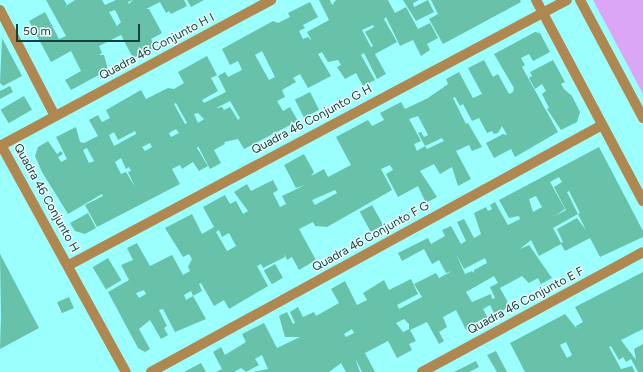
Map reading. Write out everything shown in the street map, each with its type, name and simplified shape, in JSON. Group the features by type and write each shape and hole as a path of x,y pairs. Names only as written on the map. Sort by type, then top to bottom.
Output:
{"street":[{"name":"Quadra 46 Conjunto H I","path":"1,145 271,0"},
{"path":"536,0 643,201"},
{"name":"Quadra 46 Conjunto G H","path":"69,265 542,12 568,0"},
{"path":"580,0 643,118"},
{"path":"0,10 55,116"},
{"name":"Quadra 46 Conjunto F G","path":"151,372 602,125"},
{"name":"Quadra 46 Conjunto H","path":"1,145 69,265 126,372"},
{"name":"Quadra 46 Conjunto E F","path":"422,372 643,252"}],"shaded area":[{"path":"593,0 643,0 643,94"}],"building":[{"path":"46,0 64,0 67,5 63,8 75,0 102,0 105,5 116,0 133,0 184,0 187,6 171,14 169,11 166,13 160,2 146,9 149,9 162,33 151,39 155,47 133,58 121,35 99,46 102,53 99,55 104,55 108,70 71,90 65,80 81,71 71,51 51,62 29,21 45,12 59,39 66,36","holes":["115,10 121,22 117,26 109,12"]},
{"path":"187,0 204,0 191,7"},
{"path":"319,0 330,0 332,5 336,0 388,0 395,13 406,7 418,29 430,23 438,38 427,44 430,50 421,56 413,40 400,46 386,17 384,19 397,42 375,54 386,74 377,79 364,53 361,55 375,80 363,86 356,73 345,79 337,67 341,65 338,60 328,62 322,52 318,54 331,76 308,88 300,74 293,78 296,82 282,90 285,97 277,101 283,111 290,107 298,121 244,149 238,139 224,142 225,144 214,150 221,163 210,169 198,146 197,148 208,166 199,171 193,162 182,169 180,165 172,169 180,184 97,227 85,205 103,196 102,194 68,214 42,172 35,156 38,147 48,141 57,154 61,151 63,154 58,157 61,162 67,159 56,137 76,127 80,142 84,143 98,136 89,120 98,115 102,122 110,118 106,110 141,90 146,99 168,88 174,89 184,83 178,72 207,56 217,75 211,78 218,91 202,100 204,103 226,92 218,76 225,72 228,77 242,70 238,61 230,65 222,49 273,21 278,23 290,17 288,13 310,2 318,17 303,25 305,28 299,31 303,39 308,37 312,41 307,32 329,20","holes":["373,25 374,27 365,32 373,46 371,47 362,30","262,51 275,77 269,80 255,55","230,101 240,118 238,120 230,107 224,110 222,107 216,108","176,103 187,123 185,124 174,104","198,113 204,119 198,123 194,114","176,129 179,133 171,137 169,133","135,131 136,134 114,146 109,135 114,132 118,140","150,143 152,147 145,151 142,147","87,148 94,161 89,163 83,150","121,158 126,169 129,167 131,171 128,172 135,187 126,172 121,174 115,162"]},
{"path":"403,0 419,0 413,3 414,7 428,0 434,12 416,21"},
{"path":"431,0 520,0 521,2 443,44 429,19 438,14"},
{"path":"535,32 540,33 550,52 533,61 529,54 521,58 525,65 522,67 558,132 515,157 511,149 494,158 486,143 503,134 507,135 502,126 498,133 494,134 492,131 487,133 479,118 472,121 463,104 460,106 455,97 453,98 466,124 468,123 482,147 472,151 469,145 456,151 471,179 458,186 452,167 440,174 434,164 420,171 437,197 426,203 418,186 398,197 386,174 393,170 390,165 381,169 392,190 327,227 315,226 313,222 299,229 316,260 299,270 292,257 287,260 284,253 285,257 263,268 261,264 257,266 268,286 229,309 224,300 214,306 201,283 199,284 202,291 193,296 206,319 175,332 163,309 159,310 167,326 164,328 168,335 161,339 150,320 139,329 150,349 145,352 138,348 108,292 129,280 121,265 133,260 127,248 137,243 150,266 172,255 183,275 190,271 188,267 192,259 189,254 183,257 165,228 192,214 202,234 214,227 203,207 225,195 230,204 236,201 243,214 248,211 234,192 247,184 251,191 273,180 278,190 273,193 280,207 286,204 282,196 305,185 296,188 284,165 304,154 314,172 311,176 324,169 328,177 351,165 336,137 368,120 372,126 384,120 380,113 401,102 405,109 428,98 448,84 446,79 459,72 473,98 482,94 468,68 484,60 493,77 498,74 509,94 513,92 514,88 494,54","holes":["418,116 428,135 424,137 421,132 418,133 425,146 417,151 414,144 421,141 409,119","442,138 444,141 427,149 425,146","335,190 337,193 315,205 312,200","219,230 222,237 229,233 236,246 227,251 216,232","144,290 146,294 139,298 136,293","191,291 193,296 186,300 184,295"]},
{"path":"2,38 22,76 3,86 0,83"},
{"path":"553,60 565,82 561,84 572,96 580,112 577,122 561,130 547,109 549,108 542,94 546,91 542,84 535,89 529,78 532,76 530,72"},
{"path":"10,86 13,92 0,99 0,91"},
{"path":"310,92 319,110 304,118 295,100"},
{"path":"24,96 32,110 9,123 1,110"},
{"path":"599,147 643,231 643,237 600,257 590,238 565,251 561,244 539,256 531,240 520,249 529,245 552,278 541,284 538,278 529,283 522,276 500,288 510,306 495,315 490,305 483,309 488,318 466,330 456,310 443,317 447,327 439,332 444,341 439,344 427,322 410,330 416,341 409,344 412,350 397,358 388,341 365,353 375,372 362,372 355,358 360,372 346,372 341,363 329,372 253,372 268,369 262,355 255,359 259,365 246,372 241,368 234,372 216,372 222,369 213,352 221,347 225,355 246,342 242,334 264,323 277,348 300,337 285,337 279,316 287,312 293,324 295,323 290,312 298,307 303,317 314,312 316,316 339,303 331,289 345,281 357,305 367,300 363,293 384,280 389,290 411,279 418,294 397,305 399,309 422,297 414,284 436,273 439,278 452,271 446,273 439,260 432,264 424,249 402,261 398,253 428,238 431,244 445,236 442,230 451,226 461,244 466,241 457,222 464,219 474,238 481,234 474,213 486,207 488,211 492,209 490,205 495,202 508,225 520,219 519,216 509,218 499,200","holes":["559,177 562,182 554,187 566,210 555,216 565,209 550,182","569,191 580,213 578,214 567,192","536,196 542,207 533,212 529,199","578,214 586,230 577,218 557,229 563,242 561,243 553,228","456,254 464,269 485,258 487,263 474,270 474,273 472,271 465,274","494,276 498,283 490,287 495,298 492,299 491,294 472,302 466,292","404,319 409,324 409,329 403,332 396,323","352,329 354,333 346,337 344,334"]},
{"path":"372,205 383,225 371,232 360,212"},
{"path":"88,213 96,228 85,234 75,231 70,223"},
{"path":"0,254 39,328 0,349 1,316"},
{"path":"108,258 121,280 106,290 93,267"},
{"path":"275,264 283,278 272,284 264,270"},
{"path":"643,272 643,329 621,340 636,360 634,349 643,344 643,372 638,372 631,359 626,362 623,357 619,360 611,346 609,347 621,369 632,366 635,372 525,372 510,343 565,314 577,329 576,326 583,322 575,307","holes":["566,342 572,355 567,358 560,345"]},
{"path":"69,297 74,308 62,313 57,302"},
{"path":"496,351 507,372 497,372 487,355"},
{"path":"476,361 479,367 469,372 454,372"},
{"path":"201,363 206,372 184,372"}]}
